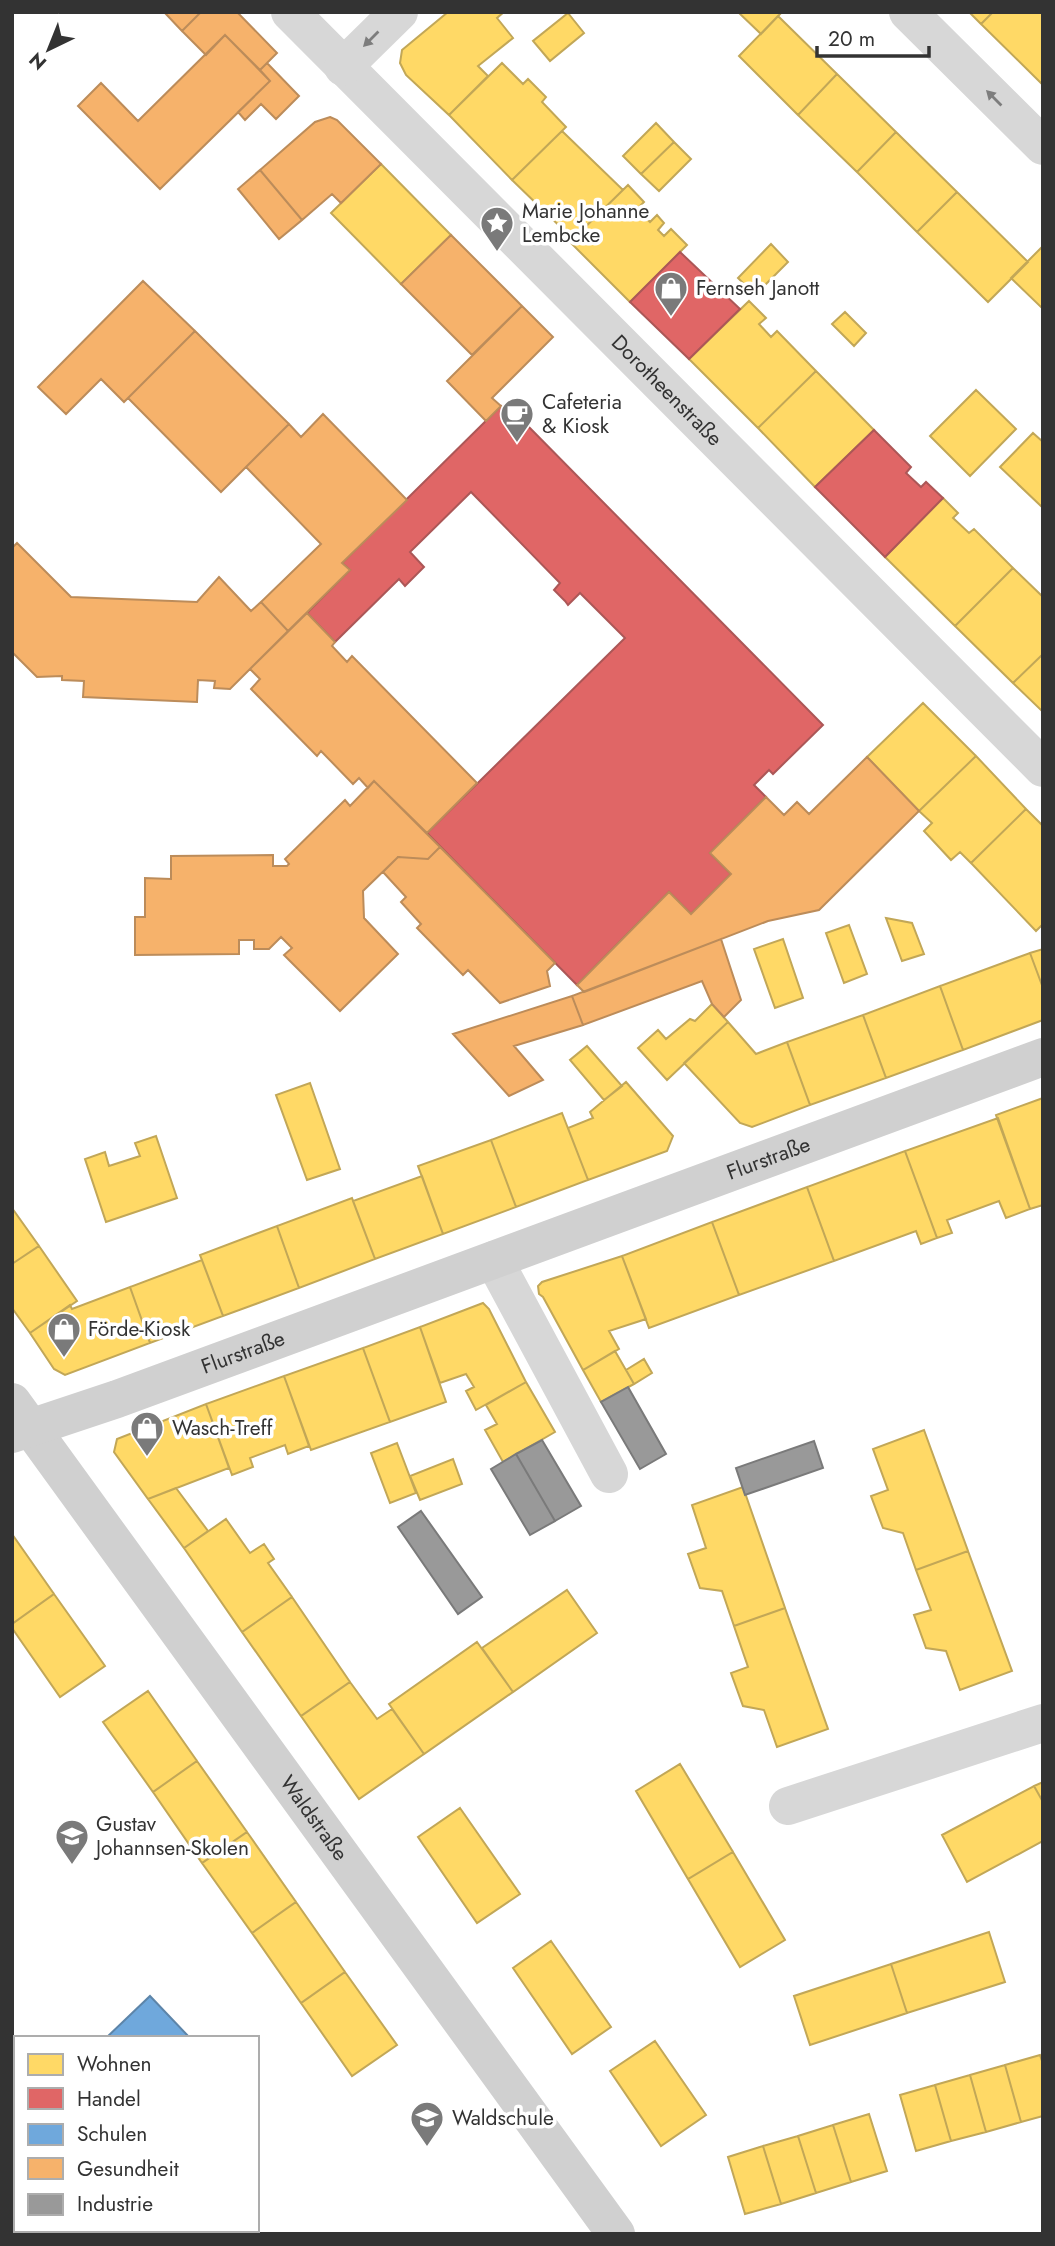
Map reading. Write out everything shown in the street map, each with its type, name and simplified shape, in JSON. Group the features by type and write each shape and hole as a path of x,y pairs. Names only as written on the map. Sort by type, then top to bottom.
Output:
{"street":[{"name":"Dorotheenstraße","path":"290,12 1043,768"},
{"path":"343,67 399,12"},
{"path":"908,12 1043,146"},
{"name":"Flurstraße","path":"18,1421 117,1399 1043,1057"},
{"path":"494,1260 610,1475"},
{"name":"Waldstraße","path":"18,1421 616,2234"},
{"path":"788,1806 1043,1723"}],"building: Wohnen":[{"path":"448,12 504,12 497,18 513,38 478,66 488,76 449,115 406,75 400,63 402,50"},
{"path":"738,12 782,12 761,34"},
{"path":"969,12 993,12 981,24"},
{"path":"993,12 1043,12 1043,85 981,24"},
{"path":"568,13 584,33 550,61 533,41"},
{"path":"778,16 837,74 798,115 739,56"},
{"path":"502,63 523,84 528,79 546,97 542,102 566,127 512,180 449,115"},
{"path":"837,74 896,132 857,172 798,115"},
{"path":"656,123 674,142 641,174 623,156"},
{"path":"562,131 623,190 573,239 512,180"},
{"path":"896,132 957,192 917,232 857,172"},
{"path":"674,142 691,159 659,191 641,174"},
{"path":"381,164 451,235 401,284 331,213"},
{"path":"628,185 644,202 637,209 650,222 657,215 664,223 658,230 664,236 671,229 687,245 630,302 570,242"},
{"path":"957,192 1028,262 988,302 917,232"},
{"path":"771,244 788,262 755,295 738,278"},
{"path":"1043,246 1043,309 1011,278"},
{"path":"749,301 766,318 759,324 771,337 777,331 816,371 758,428 689,359"},
{"path":"845,312 866,333 854,346 832,324"},
{"path":"816,371 874,430 815,487 758,428"},
{"path":"976,390 1016,429 970,476 930,436"},
{"path":"1033,433 1043,442 1043,508 1000,467"},
{"path":"943,498 958,513 953,518 969,533 974,529 1013,568 955,626 885,557"},
{"path":"1013,568 1043,597 1043,654 1013,683 955,626"},
{"path":"1043,654 1043,712 1013,683"},
{"path":"923,703 976,756 919,811 867,757"},
{"path":"976,756 1026,809 971,863 960,852 951,860 924,831 932,823 919,811"},
{"path":"1026,809 1043,826 1043,924 1036,931 971,863"},
{"path":"886,918 912,923 924,954 902,961"},
{"path":"849,925 867,974 844,983 826,933"},
{"path":"783,939 803,998 775,1008 754,949"},
{"path":"1043,949 1043,988 1030,953"},
{"path":"1030,953 1043,988 1043,1020 963,1050 940,986"},
{"path":"940,986 963,1050 886,1078 863,1015"},
{"path":"712,1004 728,1022 667,1080 638,1048 658,1030 666,1039 690,1019 695,1021"},
{"path":"863,1015 886,1078 810,1105 787,1042"},
{"path":"728,1022 756,1054 787,1042 810,1105 752,1127 740,1123 684,1063"},
{"path":"587,1046 622,1086 604,1100 570,1060"},
{"path":"626,1082 673,1136 667,1151 588,1180 568,1128 593,1118 590,1112"},
{"path":"310,1083 340,1169 307,1180 276,1095"},
{"path":"1043,1098 1043,1205 1030,1209 996,1115"},
{"path":"562,1113 588,1180 516,1207 491,1140"},
{"path":"998,1118 1030,1209 1006,1218 999,1201 947,1220 952,1233 937,1238 905,1151"},
{"path":"156,1136 177,1198 106,1222 85,1159 105,1152 109,1166 140,1156 135,1143"},
{"path":"491,1140 516,1207 443,1234 418,1166"},
{"path":"905,1151 937,1238 921,1244 916,1231 834,1261 807,1187"},
{"path":"422,1176 443,1234 375,1259 353,1201"},
{"path":"807,1187 834,1261 739,1295 712,1222"},
{"path":"352,1198 375,1259 299,1288 277,1226"},
{"path":"12,1208 39,1246 12,1264"},
{"path":"712,1222 739,1295 649,1328 622,1256"},
{"path":"277,1226 299,1288 223,1316 200,1255"},
{"path":"39,1246 77,1301 30,1333 12,1308 12,1264"},
{"path":"622,1256 646,1319 609,1331 619,1349 583,1370 539,1294 538,1286 542,1282"},
{"path":"202,1260 223,1316 150,1343 130,1287"},
{"path":"130,1287 150,1343 65,1375 54,1369 30,1333 70,1305 72,1309"},
{"path":"483,1303 489,1309 526,1382 476,1410 466,1391 474,1387 466,1374 440,1383 420,1327"},
{"path":"420,1327 446,1402 390,1422 363,1348"},
{"path":"363,1348 390,1422 311,1450 284,1376"},
{"path":"615,1351 634,1384 601,1402 583,1370"},
{"path":"644,1359 652,1373 634,1384 626,1370"},
{"path":"284,1376 309,1446 288,1454 285,1445 250,1458 253,1467 232,1475 206,1404"},
{"path":"526,1382 555,1432 503,1462 485,1430 497,1424 486,1405"},
{"path":"206,1404 229,1468 148,1499 114,1452 117,1439"},
{"path":"924,1430 968,1551 916,1570 903,1533 883,1528 871,1496 888,1490 873,1449"},
{"path":"397,1443 416,1493 390,1503 371,1453"},
{"path":"453,1459 462,1484 420,1500 410,1476"},
{"path":"743,1487 785,1608 734,1626 722,1591 700,1588 688,1554 706,1548 692,1505"},
{"path":"176,1488 208,1531 184,1548 148,1499"},
{"path":"226,1519 250,1553 264,1544 274,1559 268,1563 292,1597 242,1632 184,1548"},
{"path":"12,1534 54,1594 12,1624"},
{"path":"968,1551 1012,1671 960,1690 946,1651 926,1648 914,1615 931,1610 916,1570"},
{"path":"567,1590 597,1633 513,1692 482,1648"},
{"path":"54,1594 105,1666 60,1697 12,1628 12,1624"},
{"path":"292,1597 350,1682 301,1716 242,1632"},
{"path":"785,1608 828,1729 777,1747 764,1710 743,1706 731,1673 748,1667 734,1626"},
{"path":"477,1642 513,1692 424,1754 389,1704"},
{"path":"350,1682 377,1719 392,1709 424,1754 359,1799 301,1716"},
{"path":"148,1691 197,1761 153,1792 103,1722"},
{"path":"197,1761 247,1832 202,1863 153,1792"},
{"path":"680,1764 733,1852 688,1879 636,1791"},
{"path":"1043,1782 1043,1802 1034,1786"},
{"path":"1034,1786 1043,1802 1043,1841 967,1882 942,1835"},
{"path":"460,1808 520,1894 477,1923 418,1837"},
{"path":"247,1832 296,1902 252,1933 202,1863"},
{"path":"733,1852 785,1940 740,1967 688,1879"},
{"path":"296,1902 345,1972 301,2003 252,1933"},
{"path":"989,1932 1005,1982 907,2013 891,1964"},
{"path":"551,1941 611,2027 572,2054 513,1968"},
{"path":"891,1964 907,2013 810,2045 794,1996"},
{"path":"345,1972 397,2045 352,2076 301,2003"},
{"path":"655,2041 706,2115 661,2146 610,2071"},
{"path":"1040,2055 1043,2064 1043,2116 1021,2122 1005,2065"},
{"path":"1005,2065 1021,2122 986,2132 970,2075"},
{"path":"970,2075 986,2132 951,2141 935,2085"},
{"path":"935,2085 951,2141 916,2151 900,2095"},
{"path":"869,2114 887,2171 851,2182 833,2125"},
{"path":"833,2125 851,2182 816,2193 798,2136"},
{"path":"798,2136 816,2193 781,2204 763,2146"},
{"path":"763,2146 781,2204 745,2214 728,2157"}],"building: Handel":[{"path":"680,252 740,309 689,359 630,302"},
{"path":"501,406 517,423 521,419 823,725 773,774 769,770 754,785 766,797 710,853 731,874 691,914 669,892 577,985 427,833 625,638 580,593 568,605 554,590 560,583 471,492 410,552 424,567 405,586 399,579 335,642 307,613 350,570 342,563"},
{"path":"874,430 911,467 906,473 921,487 926,482 943,498 885,557 815,487"}],"building: Schulen":[{"path":"150,1996 188,2036 108,2036"},
{"path":"14,2126 14,2226 12,2224"},
{"path":"20,2232 91,2232 89,2234"}],"building: Gesundheit":[{"path":"164,12 201,12 182,31"},
{"path":"201,12 237,12 277,53 260,70 225,35 206,55 182,31"},
{"path":"225,35 270,81 160,189 78,106 101,83 138,121"},
{"path":"267,63 299,96 276,119 261,104 245,120 238,112 270,81 260,70"},
{"path":"330,117 337,120 381,164 341,203 332,194 302,220 260,170 315,122"},
{"path":"260,170 302,220 279,239 238,189"},
{"path":"451,235 522,306 472,355 401,284"},
{"path":"143,281 195,331 124,402 101,379 66,414 38,387"},
{"path":"522,306 553,337 492,398 501,406 486,421 447,381"},
{"path":"195,331 289,424 221,492 128,398"},
{"path":"323,414 407,500 342,563 350,570 288,631 261,602 321,544 246,467 289,424 301,437"},
{"path":"17,543 71,597 197,602 219,577 251,611 261,602 288,631 230,689 214,688 215,681 198,680 197,702 83,697 84,681 62,680 62,676 37,677 12,652 12,548"},
{"path":"307,613 335,642 332,646 347,662 352,656 477,783 427,833 374,781 368,788 359,778 353,784 321,751 317,756 251,689 260,679 250,669"},
{"path":"867,757 919,811 819,910 768,921 584,992 577,985 669,892 691,914 731,874 710,853 766,797 784,815 797,802 809,814"},
{"path":"374,781 440,847 428,859 398,857 363,891 364,918 398,954 340,1011 284,955 292,948 281,937 269,949 254,949 254,940 239,940 239,954 135,955 135,917 145,917 145,878 171,879 171,856 273,855 273,866 287,866 289,864 285,859 345,800 350,806"},
{"path":"440,847 555,963 547,971 550,986 500,1003 468,970 463,975 417,928 421,924 401,902 406,897 383,872 398,857 428,859"},
{"path":"721,939 741,1000 724,1017 712,1004 702,981 583,1025 572,996"},
{"path":"572,996 583,1025 514,1046 543,1080 509,1096 453,1034"}],"building: Industrie":[{"path":"628,1387 666,1454 640,1469 601,1402"},
{"path":"542,1440 581,1506 555,1521 516,1454"},
{"path":"814,1441 823,1468 745,1495 736,1468"},
{"path":"516,1454 555,1521 530,1535 491,1469"},
{"path":"421,1511 482,1597 458,1614 398,1527"}],"place":[{"name":"Marie Johanne Lembcke","path":"497,253"},
{"name":"Fernseh Janott","path":"671,318"},
{"name":"Cafeteria & Kiosk","path":"517,444"},
{"name":"Förde-Kiosk","path":"64,1359"},
{"name":"Wasch-Treff","path":"147,1458"},
{"name":"Gustav Johannsen-Skolen","path":"72,1866"},
{"name":"Waldschule","path":"427,2148"}]}
